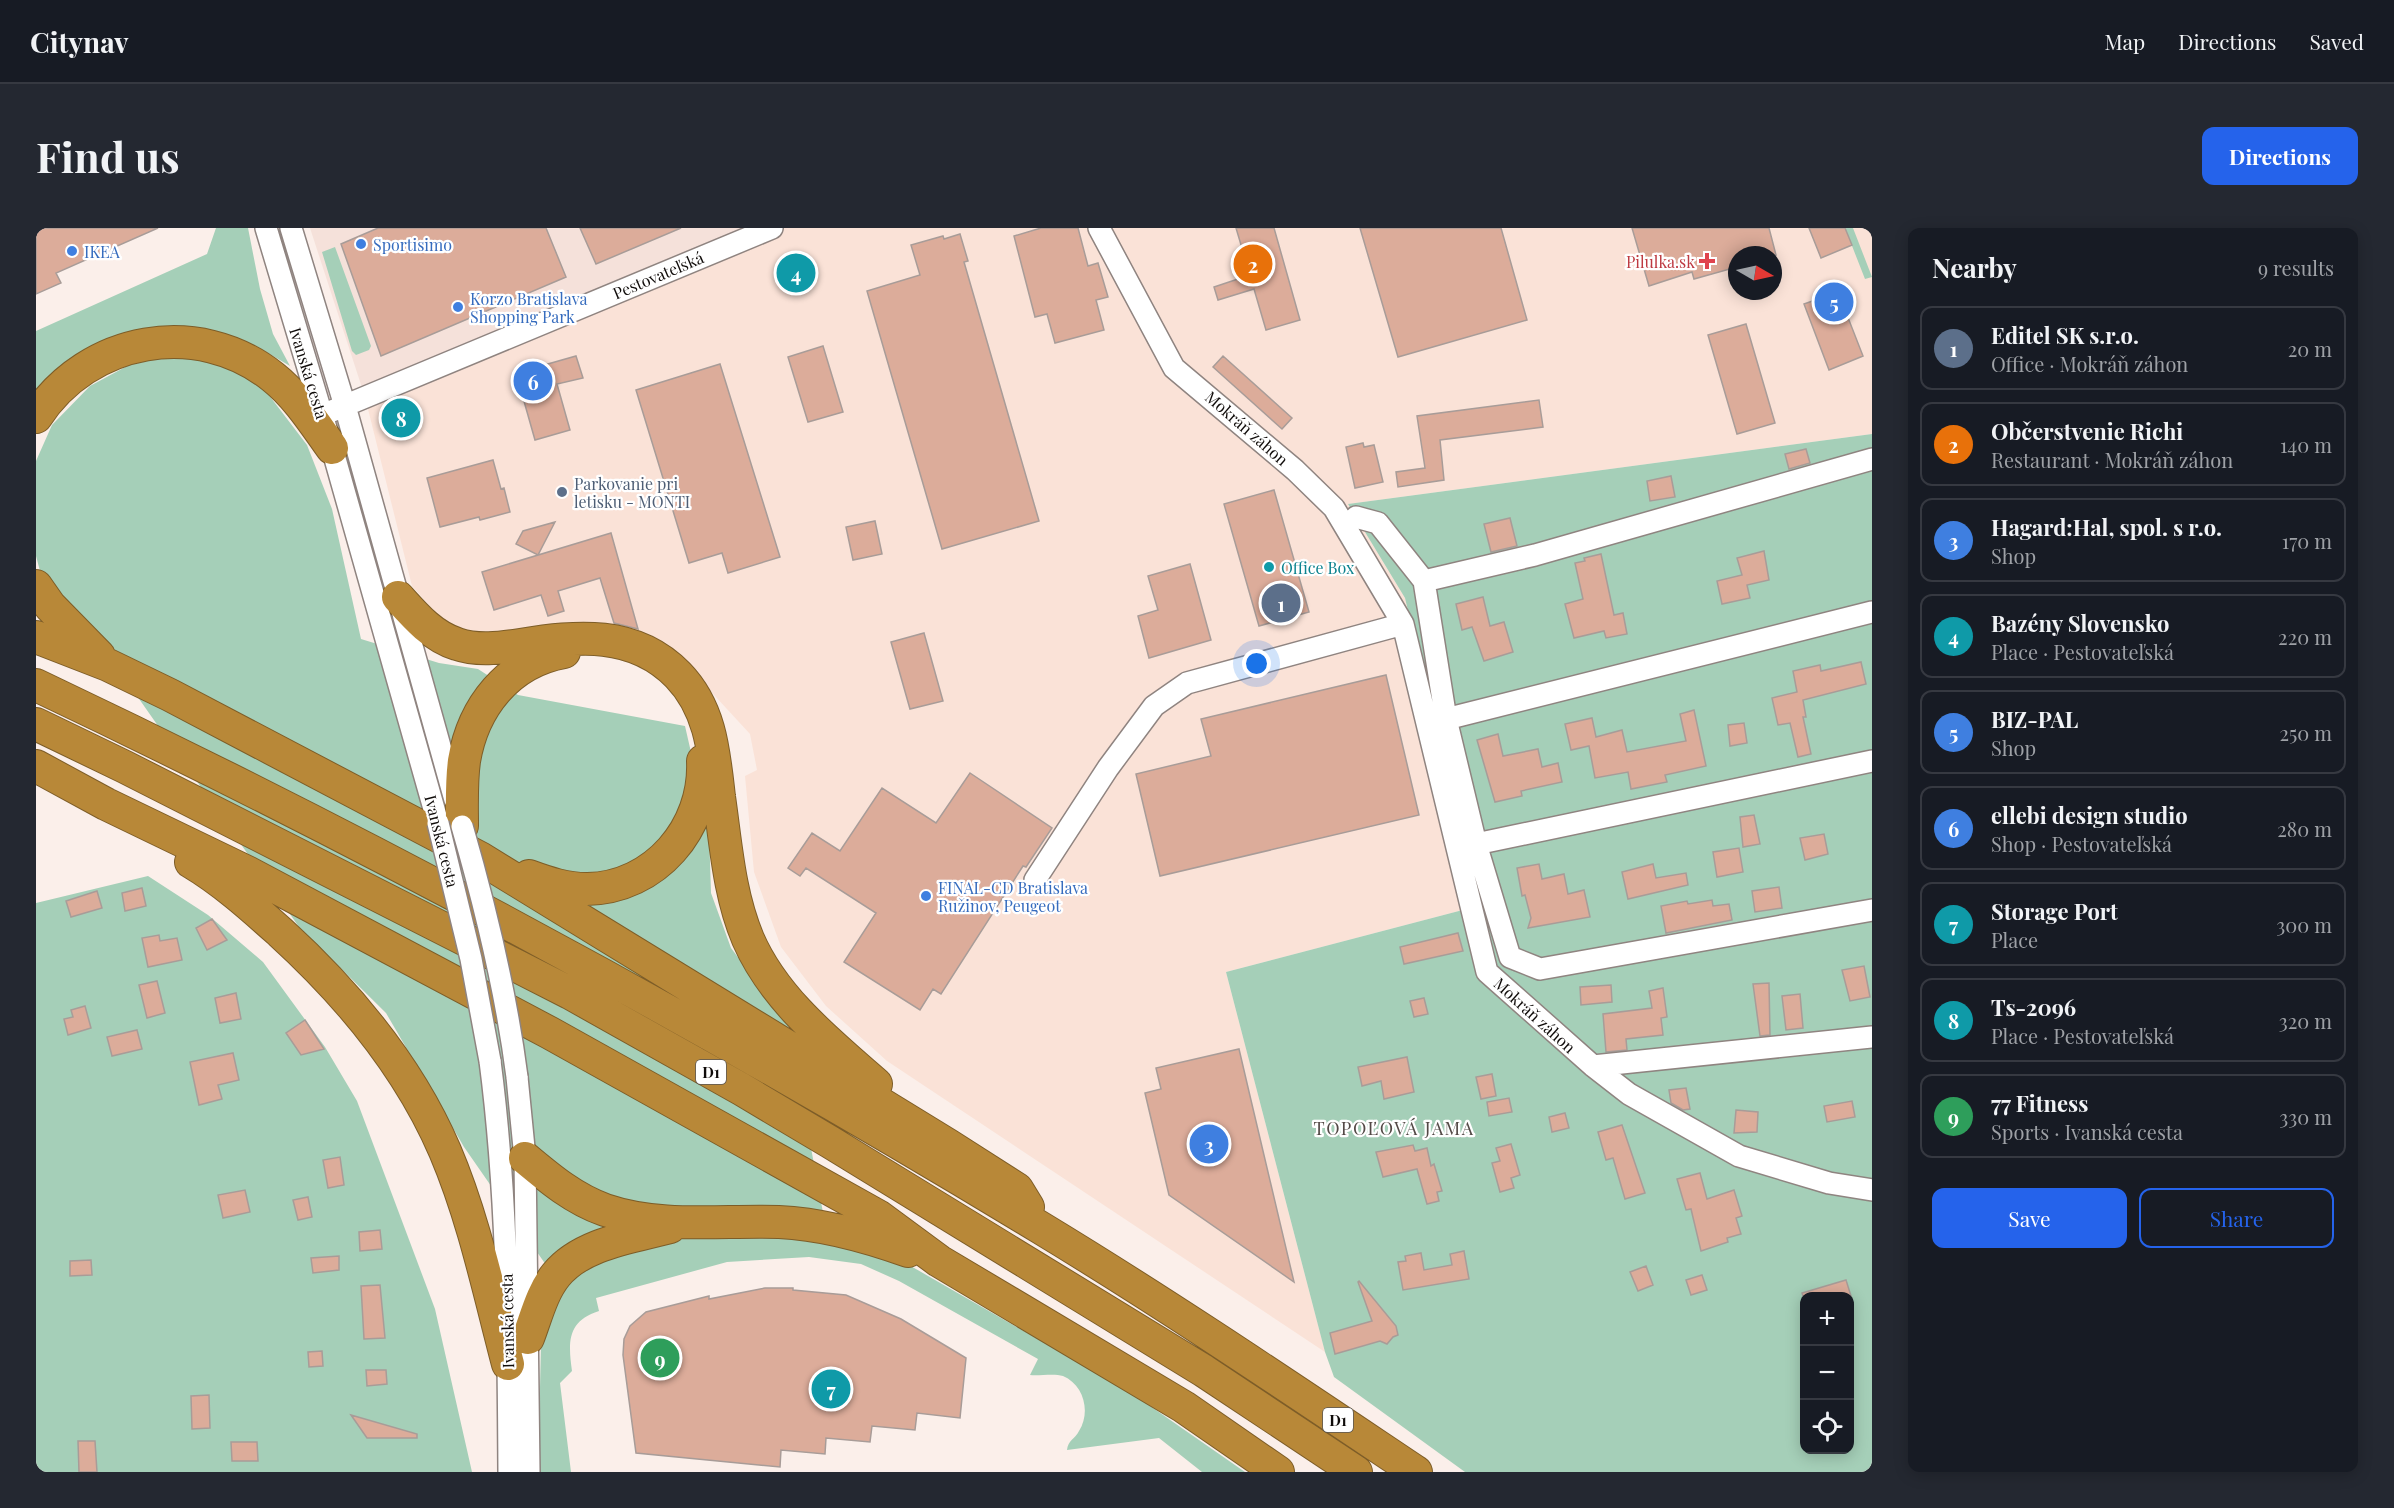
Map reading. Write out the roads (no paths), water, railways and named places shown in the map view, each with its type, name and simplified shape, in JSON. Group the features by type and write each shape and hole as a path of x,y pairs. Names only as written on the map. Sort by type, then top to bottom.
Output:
{"highway":[{"path":"36,417 66,382 98,360 123,349 148,343 191,342 232,353 272,376 292,394 332,448"},
{"path":"36,586 50,606 108,665"},
{"path":"398,597 422,623 434,632 445,639 468,647 491,648 583,637 608,639 629,644 657,658 679,676 695,698 734,895 748,940 759,961 782,994 822,1036 948,1145"},
{"path":"36,637 108,665 259,741 480,858 948,1145 1017,1190 1042,1229"},
{"path":"462,826 464,761 473,726 496,689 526,665 546,656 571,651 601,651 626,657 642,664 675,692 703,730 704,776 695,814 674,849 647,871 614,885 587,889 570,888 554,885 480,858"},
{"name":"D1","path":"36,685 144,736 539,941 811,1092 1042,1229 1261,1368 1416,1472"},
{"name":"D1","path":"36,724 570,993 741,1089 1204,1371 1356,1472"},
{"path":"36,765 106,804 247,872 670,1099 878,1216 939,1261 1184,1407 1278,1472"},
{"path":"106,804 154,840 205,872 267,920 342,993 396,1060 414,1089 445,1151 473,1229 508,1364"},
{"path":"525,1158 567,1192 588,1204 626,1215 685,1223 779,1222 821,1227 873,1238 939,1261"},
{"path":"528,1338 542,1300 556,1274 573,1260 594,1249 685,1223"}],"street":[{"name":"Ivanská cesta","path":"266,228 396,670 462,917 497,1117 506,1233 509,1472"},
{"name":"Ivanská cesta","path":"291,228 345,406 494,941 511,1029 525,1158 529,1472"},
{"name":"Pestovateľská","path":"322,415 772,228"},
{"name":"Mokráň záhon","path":"1099,228 1174,368 1287,463 1334,508 1402,624 1487,972 1593,1066 1629,1094 1739,1156 1829,1183 1872,1190"},
{"path":"1424,581 1535,555 1872,459"},
{"path":"1356,517 1378,523 1424,581 1446,719 1476,844 1510,957 1540,969 1872,910"},
{"path":"1446,719 1872,612"},
{"path":"1035,880 1128,740 1154,706 1162,700 1187,683 1402,624"},
{"path":"1476,844 1872,761"},
{"path":"1593,1066 1872,1037"},
{"path":"497,1117 508,1138 525,1158"}],"place":[{"name":"Sportisimo","path":"361,244"},
{"name":"IKEA","path":"72,251"},
{"name":"Pilulka.sk","path":"1707,261"},
{"name":"Občerstvenie Richi","path":"1253,264"},
{"name":"Bazény Slovensko","path":"796,273"},
{"name":"BIZ-PAL","path":"1834,302"},
{"name":"Korzo Bratislava Shopping Park","path":"458,307"},
{"name":"ellebi design studio","path":"533,381"},
{"name":"Ts-2096","path":"401,418"},
{"name":"Parkovanie pri letisku - MONTI","path":"562,492"},
{"name":"Office Box","path":"1269,567"},
{"name":"Editel SK s.r.o.","path":"1281,603"},
{"name":"FINAL-CD Bratislava Ružinov, Peugeot","path":"926,896"},
{"name":"Hagard:Hal, spol. s r.o.","path":"1209,1144"},
{"name":"77 Fitness","path":"660,1358"},
{"name":"Storage Port","path":"831,1389"}],"district":[{"name":"TOPOĽOVÁ JAMA","path":"1394,1128"}]}
